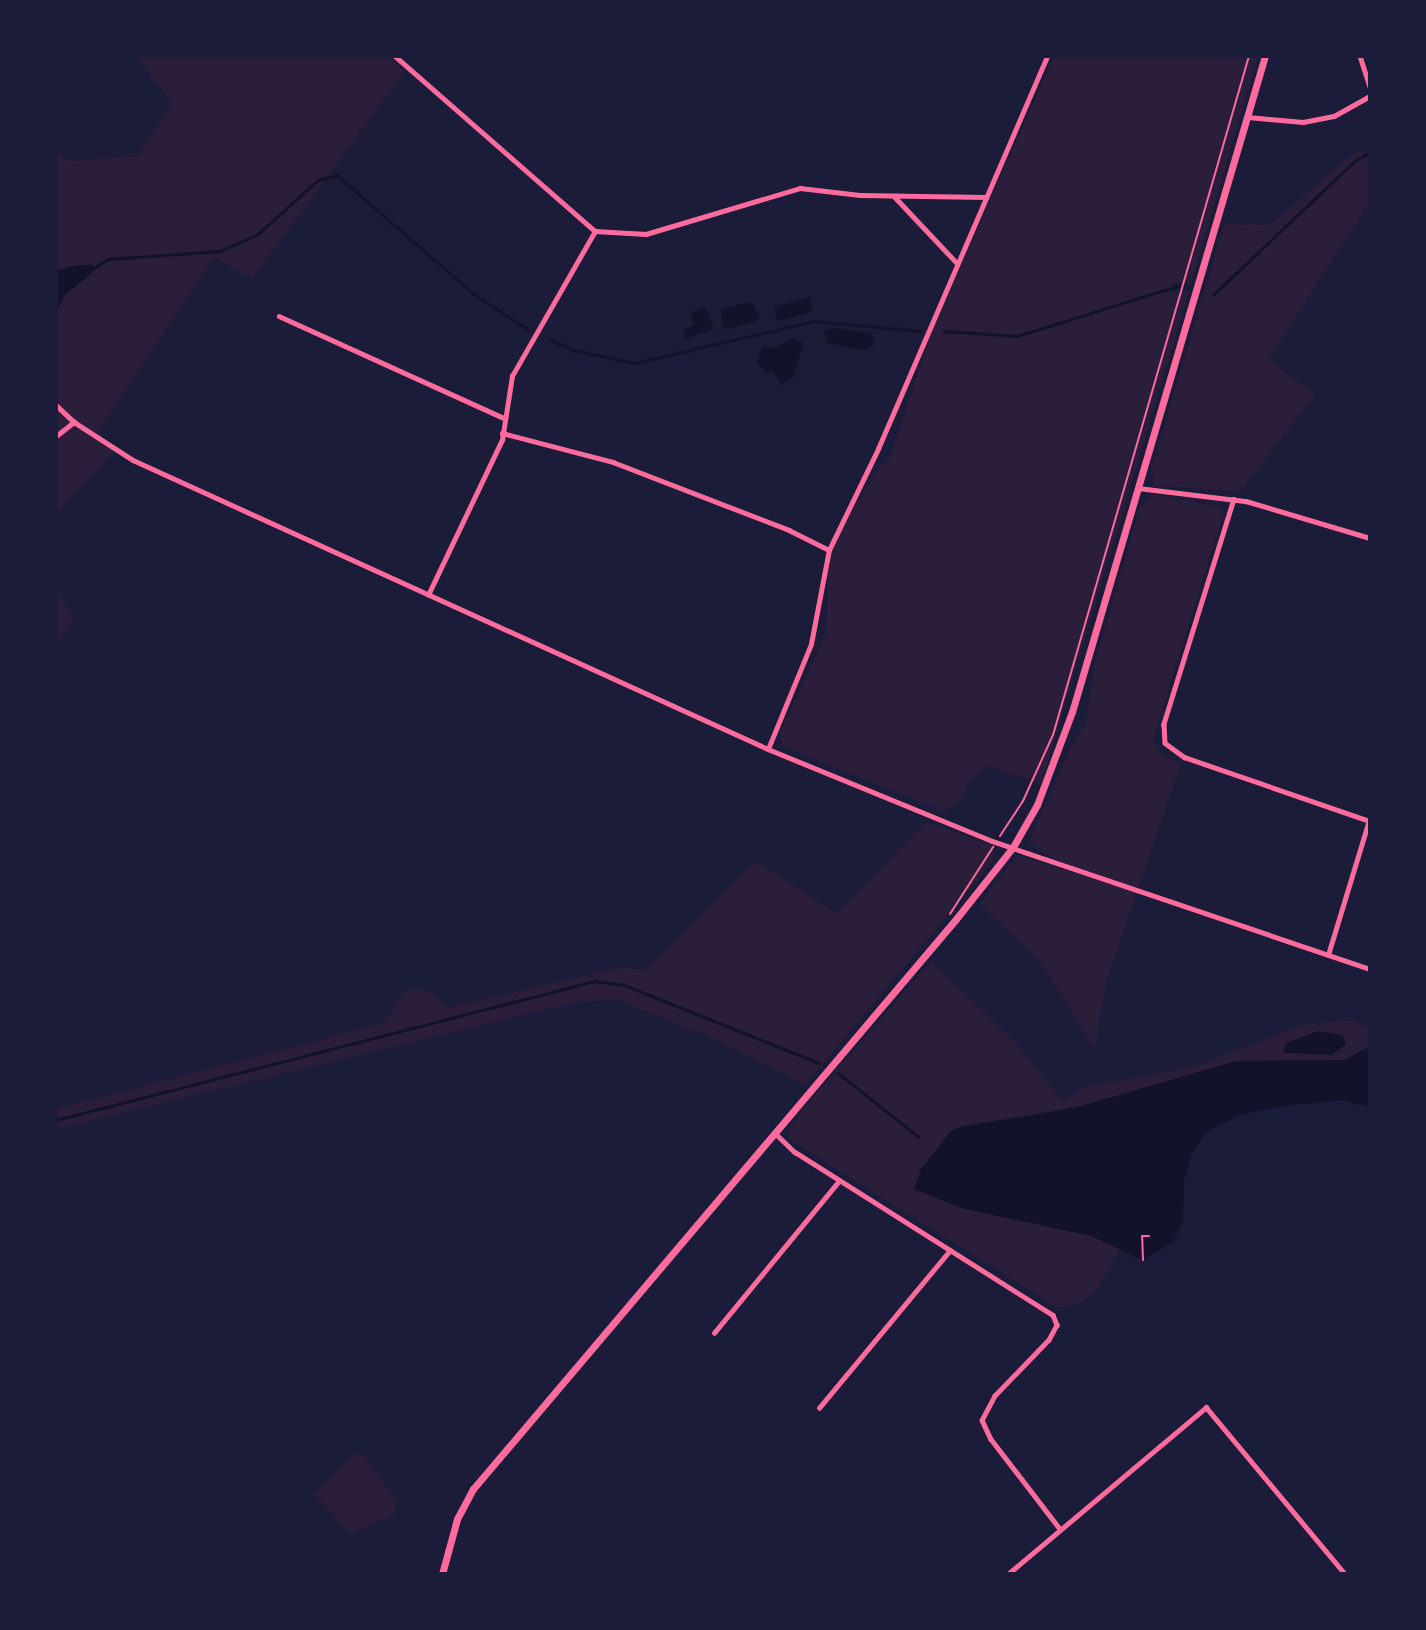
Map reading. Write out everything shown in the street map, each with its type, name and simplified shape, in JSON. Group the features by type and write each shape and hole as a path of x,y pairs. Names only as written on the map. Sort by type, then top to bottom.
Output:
{"main road":[{"path":"442,1574 457,1518 473,1489 956,919 1013,846 1060,753 1265,56"}],"street":[{"path":"395,56 596,231 646,234 800,188 893,196 986,197"},
{"path":"768,749 811,644 829,550 878,449 956,262 1047,56"},
{"path":"1360,56 1370,86"},
{"path":"1247,116 1303,122 1334,116 1370,96"},
{"path":"893,196 956,262"},
{"path":"428,595 502,433 502,417 512,376 596,231"},
{"path":"279,316 502,417"},
{"path":"56,405 74,422 133,460 768,749 995,843 1013,846 1370,969"},
{"path":"56,436 74,422"},
{"path":"502,433 613,462 789,530 829,550"},
{"path":"1138,488 1234,499 1370,538"},
{"path":"1234,499 1164,724 1165,743 1184,757 1370,820 1328,955"},
{"path":"775,1132 795,1152 839,1181 1038,1302 1056,1321 1049,1340 995,1396 982,1420 991,1439 1060,1529"},
{"path":"714,1333 839,1181"},
{"path":"819,1408 950,1250"},
{"path":"1007,1574 1206,1408 1345,1574"}],"path":[{"path":"956,919 948,912 983,869 995,843 1023,800 1053,735 1250,56"},
{"path":"1143,1260 1142,1236 1149,1236"}],"shaded area":[{"path":"137,56 388,56 405,71 252,279 214,257 95,436 116,449 56,514 56,149 66,161 138,156 172,104"},
{"path":"1054,56 1258,56 1191,284 1172,282 1170,292 1189,292 1041,785 986,765 969,782 962,797 945,812 782,746 781,731 826,634 829,550 880,465 889,460 929,339"},
{"path":"1359,149 1370,161 1370,201 1268,360 1316,394 1240,491 1154,486 1152,468 1224,224 1270,225"},
{"path":"92,265 94,271 65,295 56,312 56,270"},
{"path":"809,297 813,311 778,322 773,307"},
{"path":"752,302 760,318 757,321 727,329 722,326 721,309"},
{"path":"705,307 714,329 685,339 684,331 694,324 690,314"},
{"path":"832,328 871,333 875,344 866,351 827,343 824,331"},
{"path":"793,338 803,343 792,378 782,385 773,372 767,373 757,363 762,346 776,348"},
{"path":"1154,494 1219,507 1224,512 1153,739 1161,755 1181,764 1106,982 1095,1049 1041,962 979,904 1017,856 1122,887 1040,852 1029,841 1071,747 1086,723 1095,663 1140,508"},
{"path":"56,587 74,618 56,646"},
{"path":"926,822 988,843 995,852 992,862 805,1085 705,1035 619,1000 577,1002 56,1129 56,1109 385,1023 404,992 416,988 436,996 447,1008 617,968 646,970 756,861 837,914"},
{"path":"931,961 1014,1041 1063,1102 1085,1087 1190,1068 1303,1025 1351,1020 1370,1028 1370,1046 1345,1060 1236,1061 1078,1107 950,1132 961,1208 1091,1236 1121,1247 1095,1293 1078,1304 1058,1308 790,1140 788,1132 803,1109"},
{"path":"1318,1031 1343,1035 1346,1044 1332,1055 1283,1053 1287,1043"},
{"path":"1370,1046 1370,1107 1342,1100 1277,1107 1241,1115 1206,1132 1192,1154 1184,1180 1183,1221 1173,1242 1143,1260 1091,1236 961,1208 914,1189 921,1169 950,1132 959,1127 1078,1107 1236,1061 1345,1060"},
{"path":"353,1454 364,1455 396,1501 394,1515 351,1534 315,1495"}],"waterway":[{"path":"1213,295 1356,160 1370,153"},
{"path":"92,269 108,259 220,251 258,234 318,180 337,175 474,294 527,329"},
{"path":"944,331 1017,336 1178,286"},
{"path":"550,340 573,350 635,363 814,321 920,331"},
{"path":"56,1120 595,981 624,985 819,1063"},
{"path":"838,1073 919,1137"}]}
